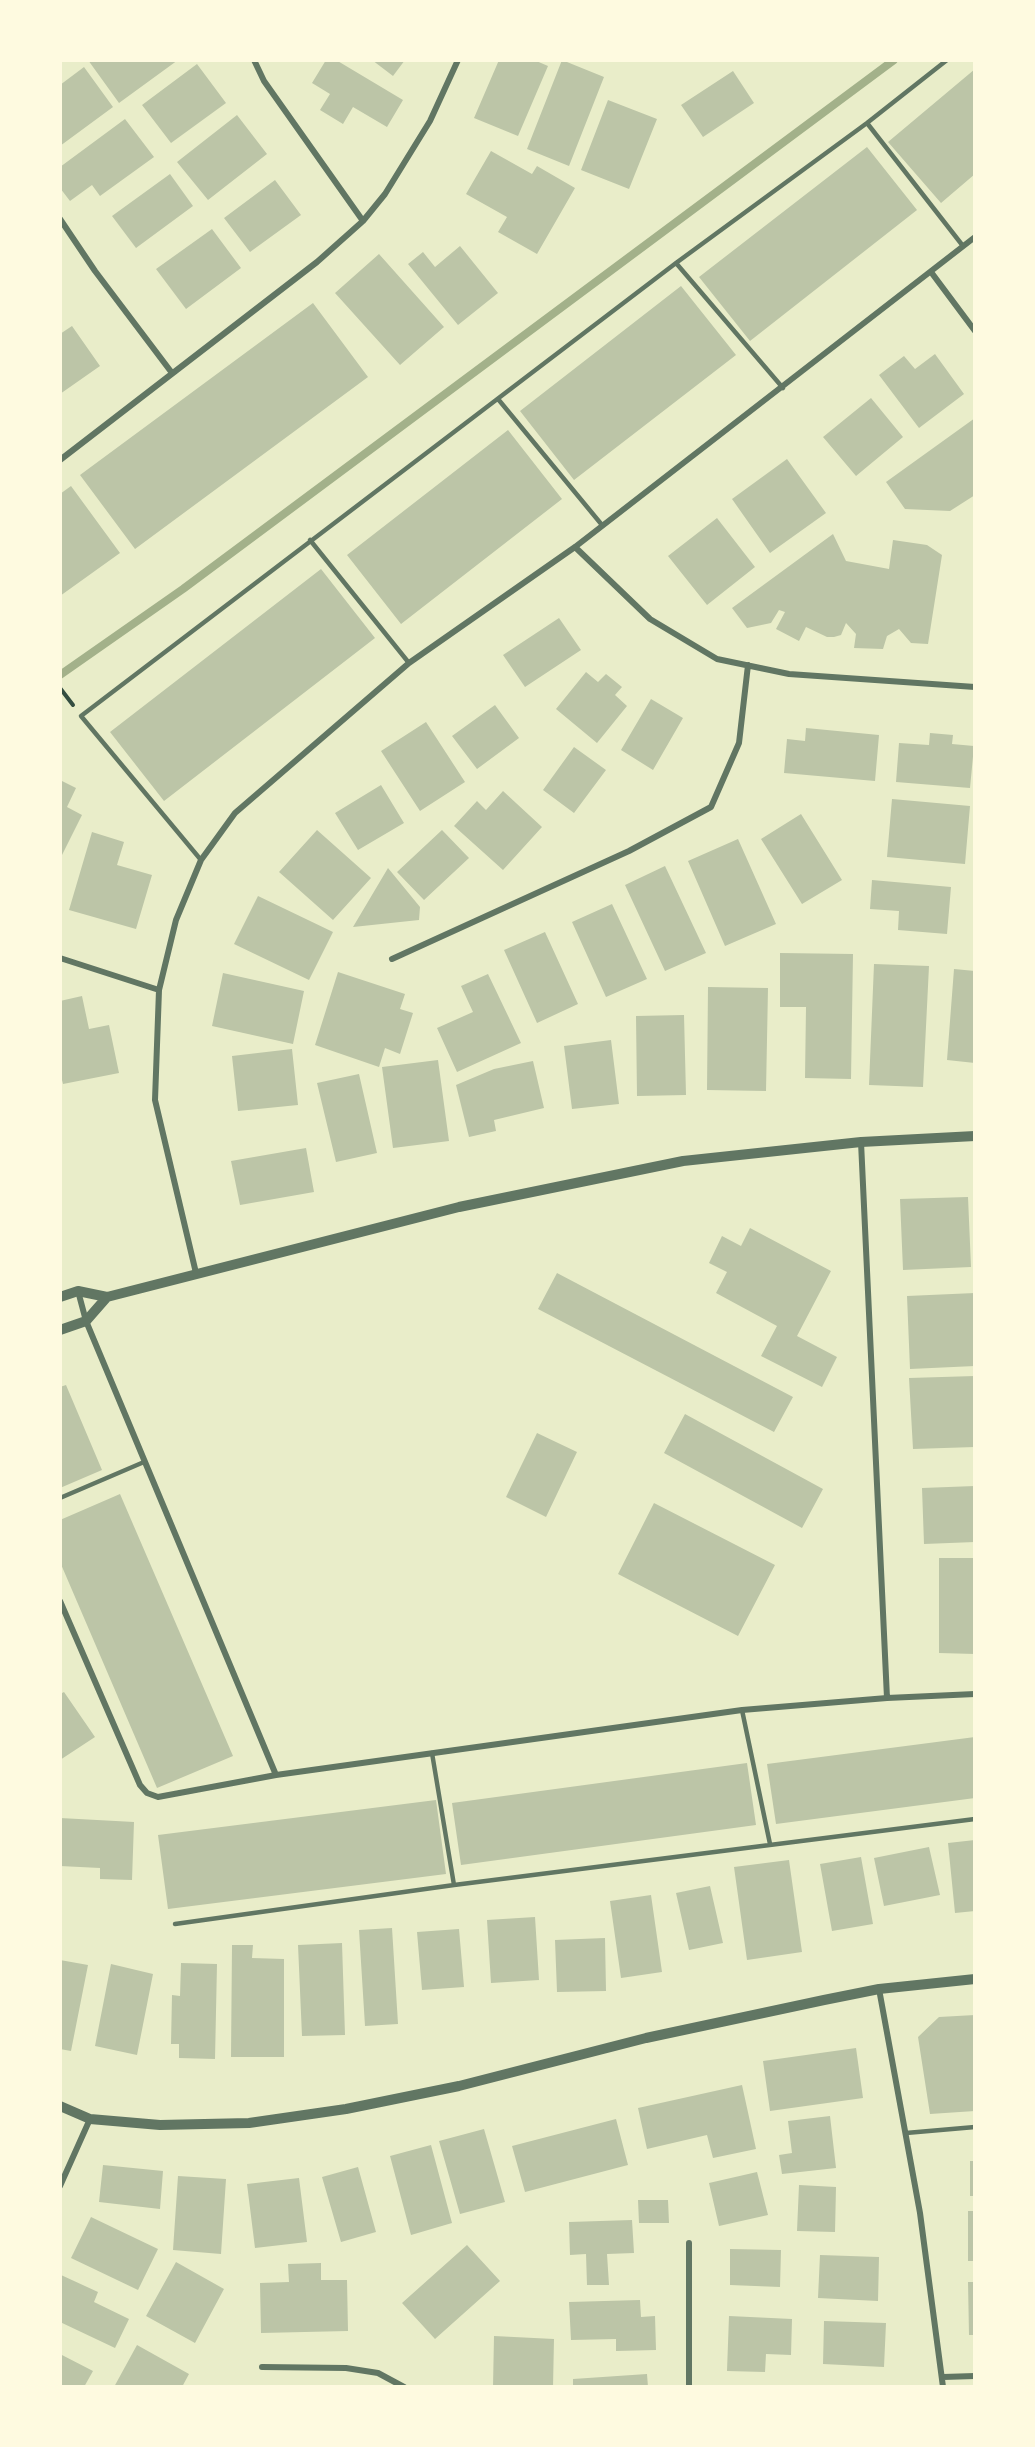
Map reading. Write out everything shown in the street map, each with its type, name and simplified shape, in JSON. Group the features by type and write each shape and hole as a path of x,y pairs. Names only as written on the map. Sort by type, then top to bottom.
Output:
{"street":[{"path":"254,60 264,81 363,221"},
{"path":"60,460 317,262 363,221 385,194 430,121 458,60"},
{"path":"60,219 95,271 171,373"},
{"path":"196,1273 155,1100 159,990 176,920 201,860 236,813 409,663 575,547 975,237"},
{"path":"931,272 975,331"},
{"path":"575,547 650,620 717,659 789,674 975,687"},
{"path":"392,959 629,851 711,807 739,743 748,665"},
{"path":"60,958 159,990"},
{"path":"60,1297 78,1291 107,1297 459,1207 683,1161 861,1142 975,1136"},
{"path":"861,1142 887,1698"},
{"path":"78,1291 86,1321 276,1775"},
{"path":"60,1330 86,1321 107,1297"},
{"path":"60,1601 140,1785 147,1793 162,1797 276,1775 742,1710 887,1698 975,1694"},
{"path":"60,2106 90,2119 160,2125 249,2123 346,2109 459,2085 646,2038 879,1989 975,1979"},
{"path":"879,1989 920,2214 943,2387"},
{"path":"60,2186 90,2119"},
{"path":"689,2243 689,2387"},
{"path":"262,2367 346,2368 378,2373 404,2387"},
{"path":"943,2377 975,2376"}],"lane":[{"path":"201,860 81,716 676,262 867,123 947,60"},
{"path":"867,123 963,246"},
{"path":"676,262 783,388"},
{"path":"498,399 602,525"},
{"path":"310,540 409,663"},
{"path":"60,1498 144,1462"},
{"path":"742,1710 770,1844"},
{"path":"432,1753 454,1885"},
{"path":"176,1924 454,1885 975,1819"},
{"path":"906,2133 975,2127"}],"path":[{"path":"60,688 81,716"}],"building":[{"path":"88,60 178,60 119,103"},
{"path":"326,60 336,60 403,100 387,127 353,107 343,124 320,110 330,94 312,83"},
{"path":"372,60 405,60 393,76"},
{"path":"499,60 534,60 548,66 518,136 474,118"},
{"path":"562,60 604,77 569,166 527,149"},
{"path":"197,64 226,103 171,143 142,105"},
{"path":"84,67 113,107 60,146 60,85"},
{"path":"975,69 975,174 941,203 888,142"},
{"path":"733,71 754,103 703,137 681,105"},
{"path":"608,100 657,119 629,189 581,170"},
{"path":"237,115 267,154 208,200 177,162"},
{"path":"125,119 154,157 100,196 92,185 70,201 60,188 60,167"},
{"path":"867,147 917,210 750,341 699,277"},
{"path":"491,151 532,174 537,166 575,188 537,254 498,232 507,217 466,194"},
{"path":"170,174 193,206 136,248 112,216"},
{"path":"275,180 301,215 250,252 224,218"},
{"path":"212,229 241,268 186,309 156,269"},
{"path":"460,246 498,293 458,325 408,264 423,252 435,267"},
{"path":"379,254 444,327 400,365 335,293"},
{"path":"681,286 736,355 574,480 520,411"},
{"path":"313,303 368,377 135,549 80,475"},
{"path":"72,326 100,366 60,394 60,334"},
{"path":"935,354 964,394 919,428 879,375 904,356 915,369"},
{"path":"871,398 903,437 856,476 823,437"},
{"path":"975,418 975,495 950,511 905,509 886,482"},
{"path":"508,430 562,499 401,624 347,555"},
{"path":"787,459 826,513 770,553 732,499"},
{"path":"71,486 120,553 60,596 60,494"},
{"path":"717,518 755,567 707,605 668,556"},
{"path":"833,534 846,561 889,569 893,540 927,545 942,555 928,644 911,643 899,629 887,636 883,649 854,648 856,634 846,623 841,635 834,637 827,637 806,627 799,641 776,629 785,612 779,610 771,623 747,628 732,608"},
{"path":"321,569 375,638 164,801 110,732"},
{"path":"559,618 581,650 525,687 503,655"},
{"path":"586,672 598,682 606,674 622,687 615,695 627,706 597,743 556,709"},
{"path":"651,699 683,718 653,770 621,750"},
{"path":"495,705 519,738 477,769 452,736"},
{"path":"426,722 465,782 420,811 381,751"},
{"path":"806,728 879,735 875,781 784,773 787,739 805,741"},
{"path":"930,733 953,735 952,744 974,746 970,788 896,782 899,743 929,745"},
{"path":"574,747 606,770 574,813 543,790"},
{"path":"60,780 76,788 67,807 82,815 60,859"},
{"path":"381,785 404,823 358,850 335,813"},
{"path":"503,791 542,827 503,870 454,826 477,801 486,810"},
{"path":"892,799 970,806 965,864 887,857"},
{"path":"801,814 842,880 802,904 761,839"},
{"path":"317,830 371,878 333,920 279,872"},
{"path":"442,830 469,858 424,900 397,872"},
{"path":"92,832 124,842 117,865 152,875 136,929 69,910"},
{"path":"738,839 776,924 725,946 688,861"},
{"path":"665,866 706,953 665,971 625,885"},
{"path":"388,868 420,907 419,920 353,927"},
{"path":"872,880 951,887 947,934 898,930 899,911 870,909"},
{"path":"258,896 333,932 309,980 234,944"},
{"path":"612,904 647,979 606,997 572,922"},
{"path":"545,932 578,1004 537,1023 504,950"},
{"path":"780,953 853,954 851,1079 805,1078 806,1007 780,1007"},
{"path":"874,964 929,966 923,1087 869,1085"},
{"path":"954,969 975,971 975,1063 947,1060"},
{"path":"338,972 405,994 400,1009 413,1013 400,1054 385,1048 379,1067 315,1045"},
{"path":"223,973 304,991 293,1044 212,1026"},
{"path":"488,974 521,1043 457,1072 437,1028 473,1012 461,986"},
{"path":"708,987 768,988 766,1091 707,1090"},
{"path":"82,996 89,1029 109,1025 119,1073 63,1084 60,1072 60,1001"},
{"path":"684,1015 686,1095 637,1096 636,1016"},
{"path":"611,1040 619,1104 572,1109 564,1046"},
{"path":"292,1049 298,1105 238,1111 232,1056"},
{"path":"438,1060 449,1141 393,1148 382,1067"},
{"path":"533,1061 544,1108 494,1120 496,1131 469,1137 456,1085 494,1069"},
{"path":"359,1074 377,1153 336,1162 317,1083"},
{"path":"306,1148 314,1192 240,1205 231,1161"},
{"path":"968,1197 971,1267 903,1270 900,1199"},
{"path":"750,1228 831,1271 797,1336 837,1357 822,1387 761,1356 777,1326 716,1293 727,1272 709,1263 722,1236 741,1246"},
{"path":"557,1273 793,1397 774,1432 538,1309"},
{"path":"975,1293 975,1366 910,1369 907,1296"},
{"path":"975,1376 975,1447 913,1449 909,1378"},
{"path":"66,1385 102,1470 60,1488 60,1387"},
{"path":"685,1414 823,1489 802,1528 664,1453"},
{"path":"537,1433 577,1452 546,1517 506,1497"},
{"path":"975,1486 975,1542 924,1544 922,1488"},
{"path":"120,1494 233,1756 157,1788 60,1562 60,1520"},
{"path":"654,1503 775,1565 738,1636 618,1574"},
{"path":"939,1558 975,1558 975,1654 939,1653"},
{"path":"64,1692 95,1737 60,1760 60,1694"},
{"path":"975,1737 975,1798 776,1824 767,1764"},
{"path":"747,1763 756,1825 461,1865 452,1803"},
{"path":"436,1800 446,1874 168,1909 158,1835"},
{"path":"60,1818 134,1822 132,1880 100,1879 100,1868 60,1866"},
{"path":"975,1840 975,1911 955,1913 948,1843"},
{"path":"929,1847 940,1895 884,1906 874,1858"},
{"path":"861,1857 873,1924 832,1931 820,1864"},
{"path":"789,1860 802,1952 747,1960 734,1867"},
{"path":"710,1886 723,1943 689,1950 676,1893"},
{"path":"651,1895 662,1972 621,1978 610,1901"},
{"path":"535,1917 539,1980 491,1983 487,1920"},
{"path":"392,1928 398,2024 365,2026 359,1930"},
{"path":"459,1929 464,1987 422,1990 417,1932"},
{"path":"605,1938 606,1991 557,1992 555,1940"},
{"path":"342,1943 345,2035 302,2036 298,1945"},
{"path":"232,1945 253,1945 252,1958 284,1959 284,2057 231,2057"},
{"path":"60,1960 88,1965 71,2051 60,2049"},
{"path":"181,1963 217,1964 215,2059 179,2058 179,2044 171,2044 172,1995 180,1996"},
{"path":"111,1964 153,1974 137,2055 95,2046"},
{"path":"975,2015 975,2111 930,2114 918,2037 939,2017"},
{"path":"856,2048 863,2098 770,2111 763,2061"},
{"path":"742,2085 756,2149 713,2158 707,2135 647,2149 638,2108"},
{"path":"830,2116 836,2168 782,2174 779,2155 792,2153 788,2121"},
{"path":"616,2119 628,2165 525,2192 512,2146"},
{"path":"484,2129 505,2202 460,2214 439,2141"},
{"path":"431,2145 452,2223 411,2235 390,2156"},
{"path":"970,2161 975,2161 975,2196 970,2196"},
{"path":"103,2165 163,2171 160,2209 99,2202"},
{"path":"358,2167 376,2232 341,2242 322,2177"},
{"path":"757,2172 768,2215 719,2226 709,2183"},
{"path":"178,2176 226,2179 221,2254 173,2250"},
{"path":"299,2178 307,2242 255,2248 247,2184"},
{"path":"799,2185 836,2187 835,2232 797,2231"},
{"path":"638,2200 668,2200 669,2223 639,2223"},
{"path":"968,2211 975,2211 975,2261 968,2261"},
{"path":"91,2217 158,2249 138,2290 71,2258"},
{"path":"632,2220 634,2253 607,2254 609,2285 587,2285 586,2254 570,2255 569,2222"},
{"path":"467,2245 500,2281 435,2339 402,2303"},
{"path":"730,2249 781,2250 780,2287 730,2285"},
{"path":"820,2255 879,2257 878,2301 818,2298"},
{"path":"176,2262 224,2289 195,2343 146,2316"},
{"path":"321,2263 321,2280 347,2280 348,2331 261,2333 260,2283 289,2282 288,2264"},
{"path":"61,2275 98,2292 94,2302 129,2319 115,2348 60,2322"},
{"path":"968,2282 975,2282 975,2335 969,2335"},
{"path":"640,2300 641,2317 655,2316 656,2350 616,2351 616,2339 571,2340 569,2302"},
{"path":"729,2316 792,2319 791,2355 766,2354 765,2372 727,2371"},
{"path":"824,2321 886,2323 884,2367 823,2364"},
{"path":"494,2336 554,2339 553,2387 493,2387"},
{"path":"137,2345 189,2374 182,2387 114,2387"},
{"path":"60,2354 93,2371 84,2387 60,2387"},
{"path":"647,2374 648,2387 573,2387 573,2379"}],"waterway":[{"path":"60,675 183,589 894,60"}]}
